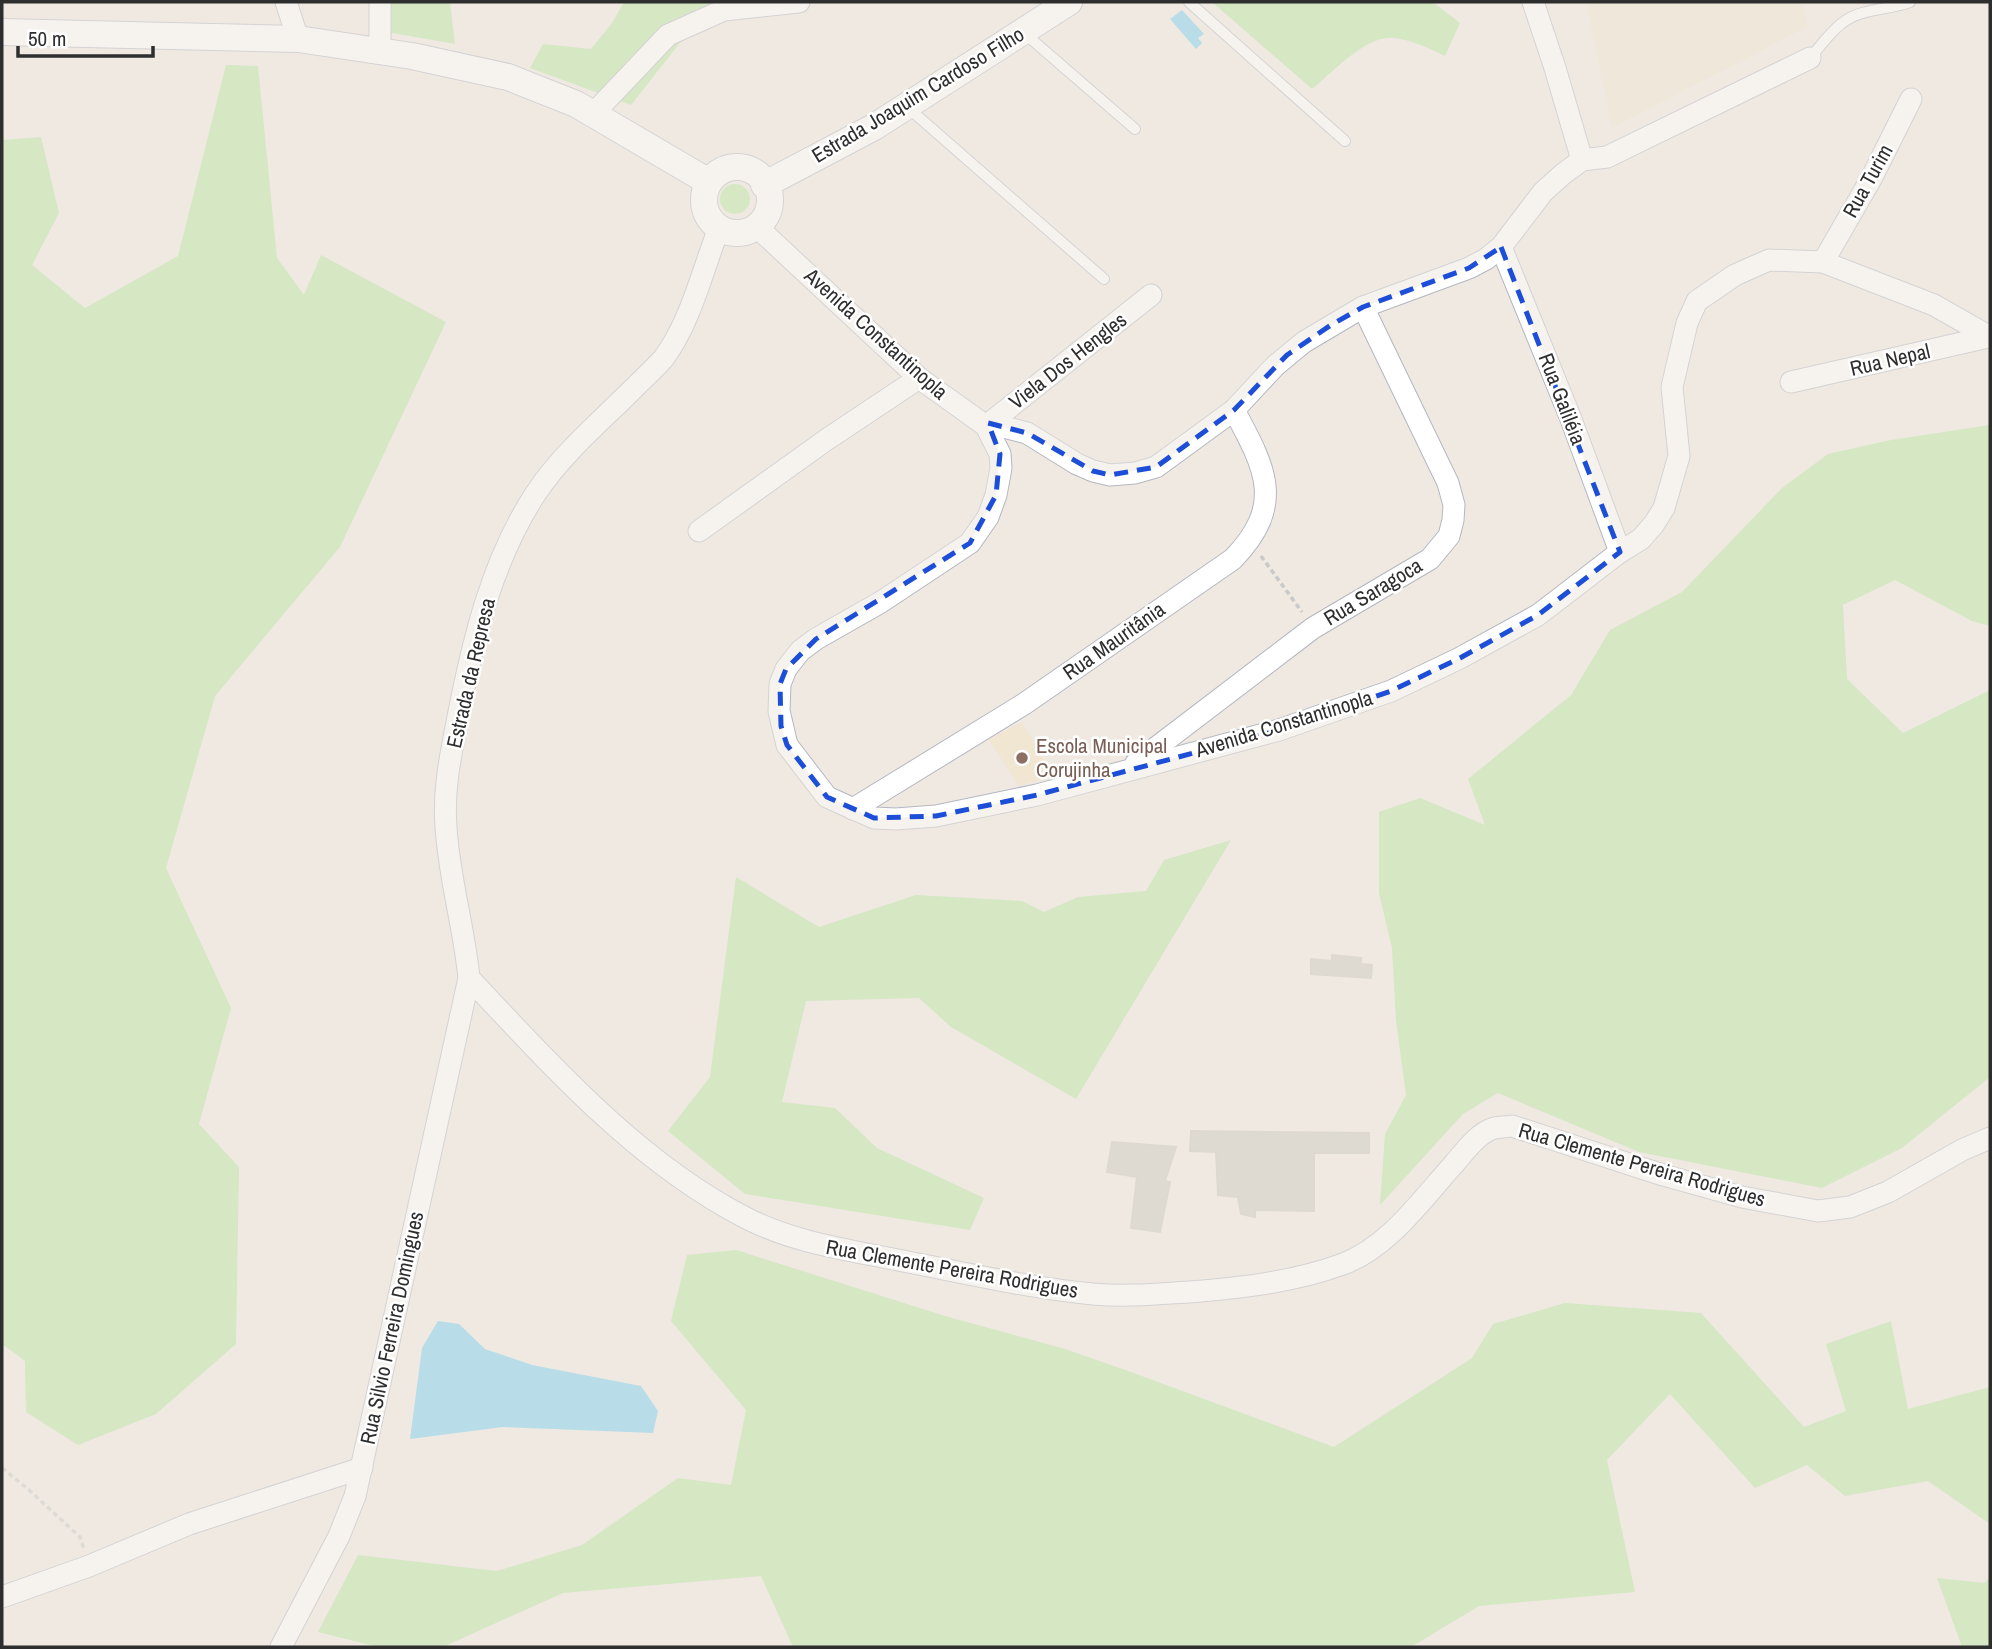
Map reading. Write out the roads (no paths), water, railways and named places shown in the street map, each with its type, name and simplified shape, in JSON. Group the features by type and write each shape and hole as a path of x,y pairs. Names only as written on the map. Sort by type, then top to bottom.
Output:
{"street":[{"path":"286,2 298,39"},
{"path":"380,2 380,51"},
{"path":"593,114 668,35 724,10 799,2"},
{"name":"Estrada Joaquim Cardoso Filho","path":"764,185 874,127 1069,2"},
{"path":"1533,2 1582,160"},
{"path":"2,32 298,39 380,51 508,76 576,104 709,182"},
{"path":"987,425 1027,433 1077,464 1110,475 1135,473 1156,467 1234,410 1287,355 1313,336 1363,307 1469,268 1501,247 1543,192 1582,160 1607,157 1810,58"},
{"name":"Rua Turim","path":"1823,262 1871,179 1911,99"},
{"path":"740,167 757,174 764,185 769,192 770,202 764,220 757,227 731,233 719,228 709,219 704,200 709,182 724,170 740,167"},
{"name":"Avenida Constantinopla","path":"757,227 919,378 987,425 1000,454 1001,468 996,495 980,530 970,543 800,651 786,669 780,684 779,712 787,745 827,797 874,818 936,816 1037,796 1279,730 1391,691 1460,658 1538,615 1641,539 1654,524 1669,494 1679,456 1672,387 1687,323 1698,301 1735,275 1769,260 1823,262 1934,305 1989,337"},
{"name":"Estrada da Represa","path":"469,978 465,938 449,867 445,824 447,778 471,652 493,583 512,538 536,493 573,448 662,360 679,335 719,228"},
{"name":"Rua Galiléia","path":"1501,247 1571,419 1620,552"},
{"name":"Viela Dos Hengles","path":"987,425 1151,295"},
{"name":"Rua Saragoca","path":"1126,770 1313,628 1430,559 1449,536 1454,520 1454,505 1448,483 1363,307"},
{"name":"Rua Nepal","path":"1791,382 1989,337"},
{"path":"699,531 825,440 919,378"},
{"name":"Rua Mauritânia","path":"853,808 1024,704 1233,559 1250,541 1262,518 1266,488 1259,456 1234,410"},
{"name":"Rua Clemente Pereira Rodrigues","path":"469,978 540,1053 617,1126 677,1175 746,1218 801,1241 1035,1287 1096,1294 1146,1295 1219,1289 1298,1278 1346,1263 1374,1248 1396,1228 1473,1142 1492,1129 1512,1126 1689,1183 1742,1197 1818,1211 1850,1207 1888,1192 1962,1150 1990,1138"},
{"name":"Rua Silvio Ferreira Domingues","path":"2,1597 89,1566 189,1524 362,1468 469,978"},
{"path":"281,1647 339,1536 355,1496 362,1468"}],"lane":[{"path":"1189,2 1345,141"},
{"path":"1810,58 1845,21 1875,9 1910,2"},
{"path":"1023,32 1135,130"},
{"path":"906,106 1104,279"}],"water":[{"path":"1182,10 1204,34 1198,38 1202,43 1196,49 1170,19"},
{"path":"438,1321 459,1324 485,1349 532,1365 641,1386 658,1411 653,1433 503,1427 410,1439 422,1348"}],"place":[{"name":"Escola Municipal Corujinha","path":"1022,758"}]}
